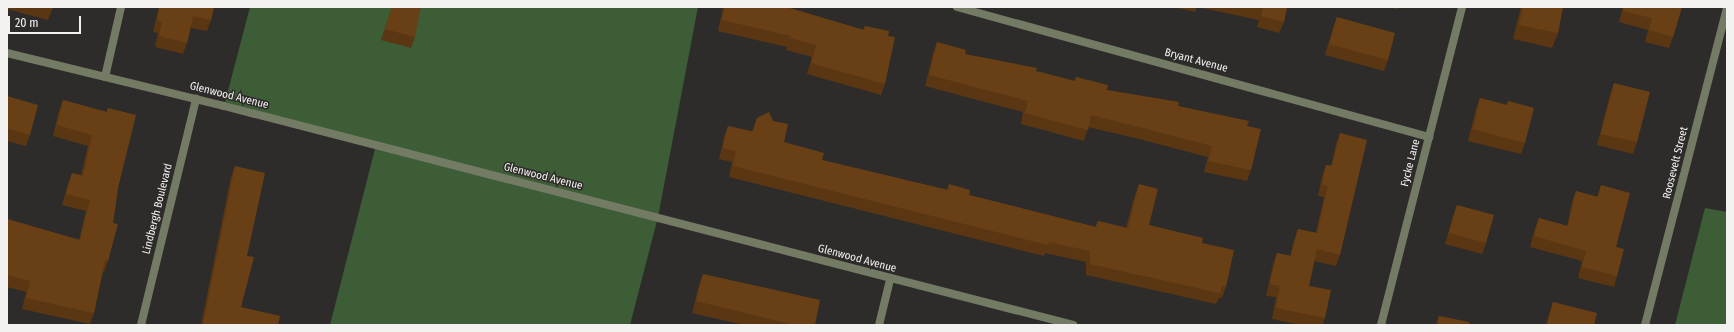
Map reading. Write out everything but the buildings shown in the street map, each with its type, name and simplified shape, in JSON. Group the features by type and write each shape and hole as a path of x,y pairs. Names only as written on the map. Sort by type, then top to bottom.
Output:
{"street":[{"path":"105,77 121,7"},
{"name":"Bryant Avenue","path":"957,7 1429,137"},
{"name":"Fycke Lane","path":"1381,325 1462,7"},
{"name":"Roosevelt Street","path":"1644,325 1727,7"},
{"name":"Glenwood Avenue","path":"7,54 196,99 890,280 1073,325"},
{"name":"Lindbergh Boulevard","path":"141,325 196,99"},
{"path":"879,325 890,280"}],"green space":[{"path":"250,7 698,7 658,217 630,325 330,325 376,145 224,106"},
{"path":"1705,208 1727,212 1727,325 1675,325"}]}
